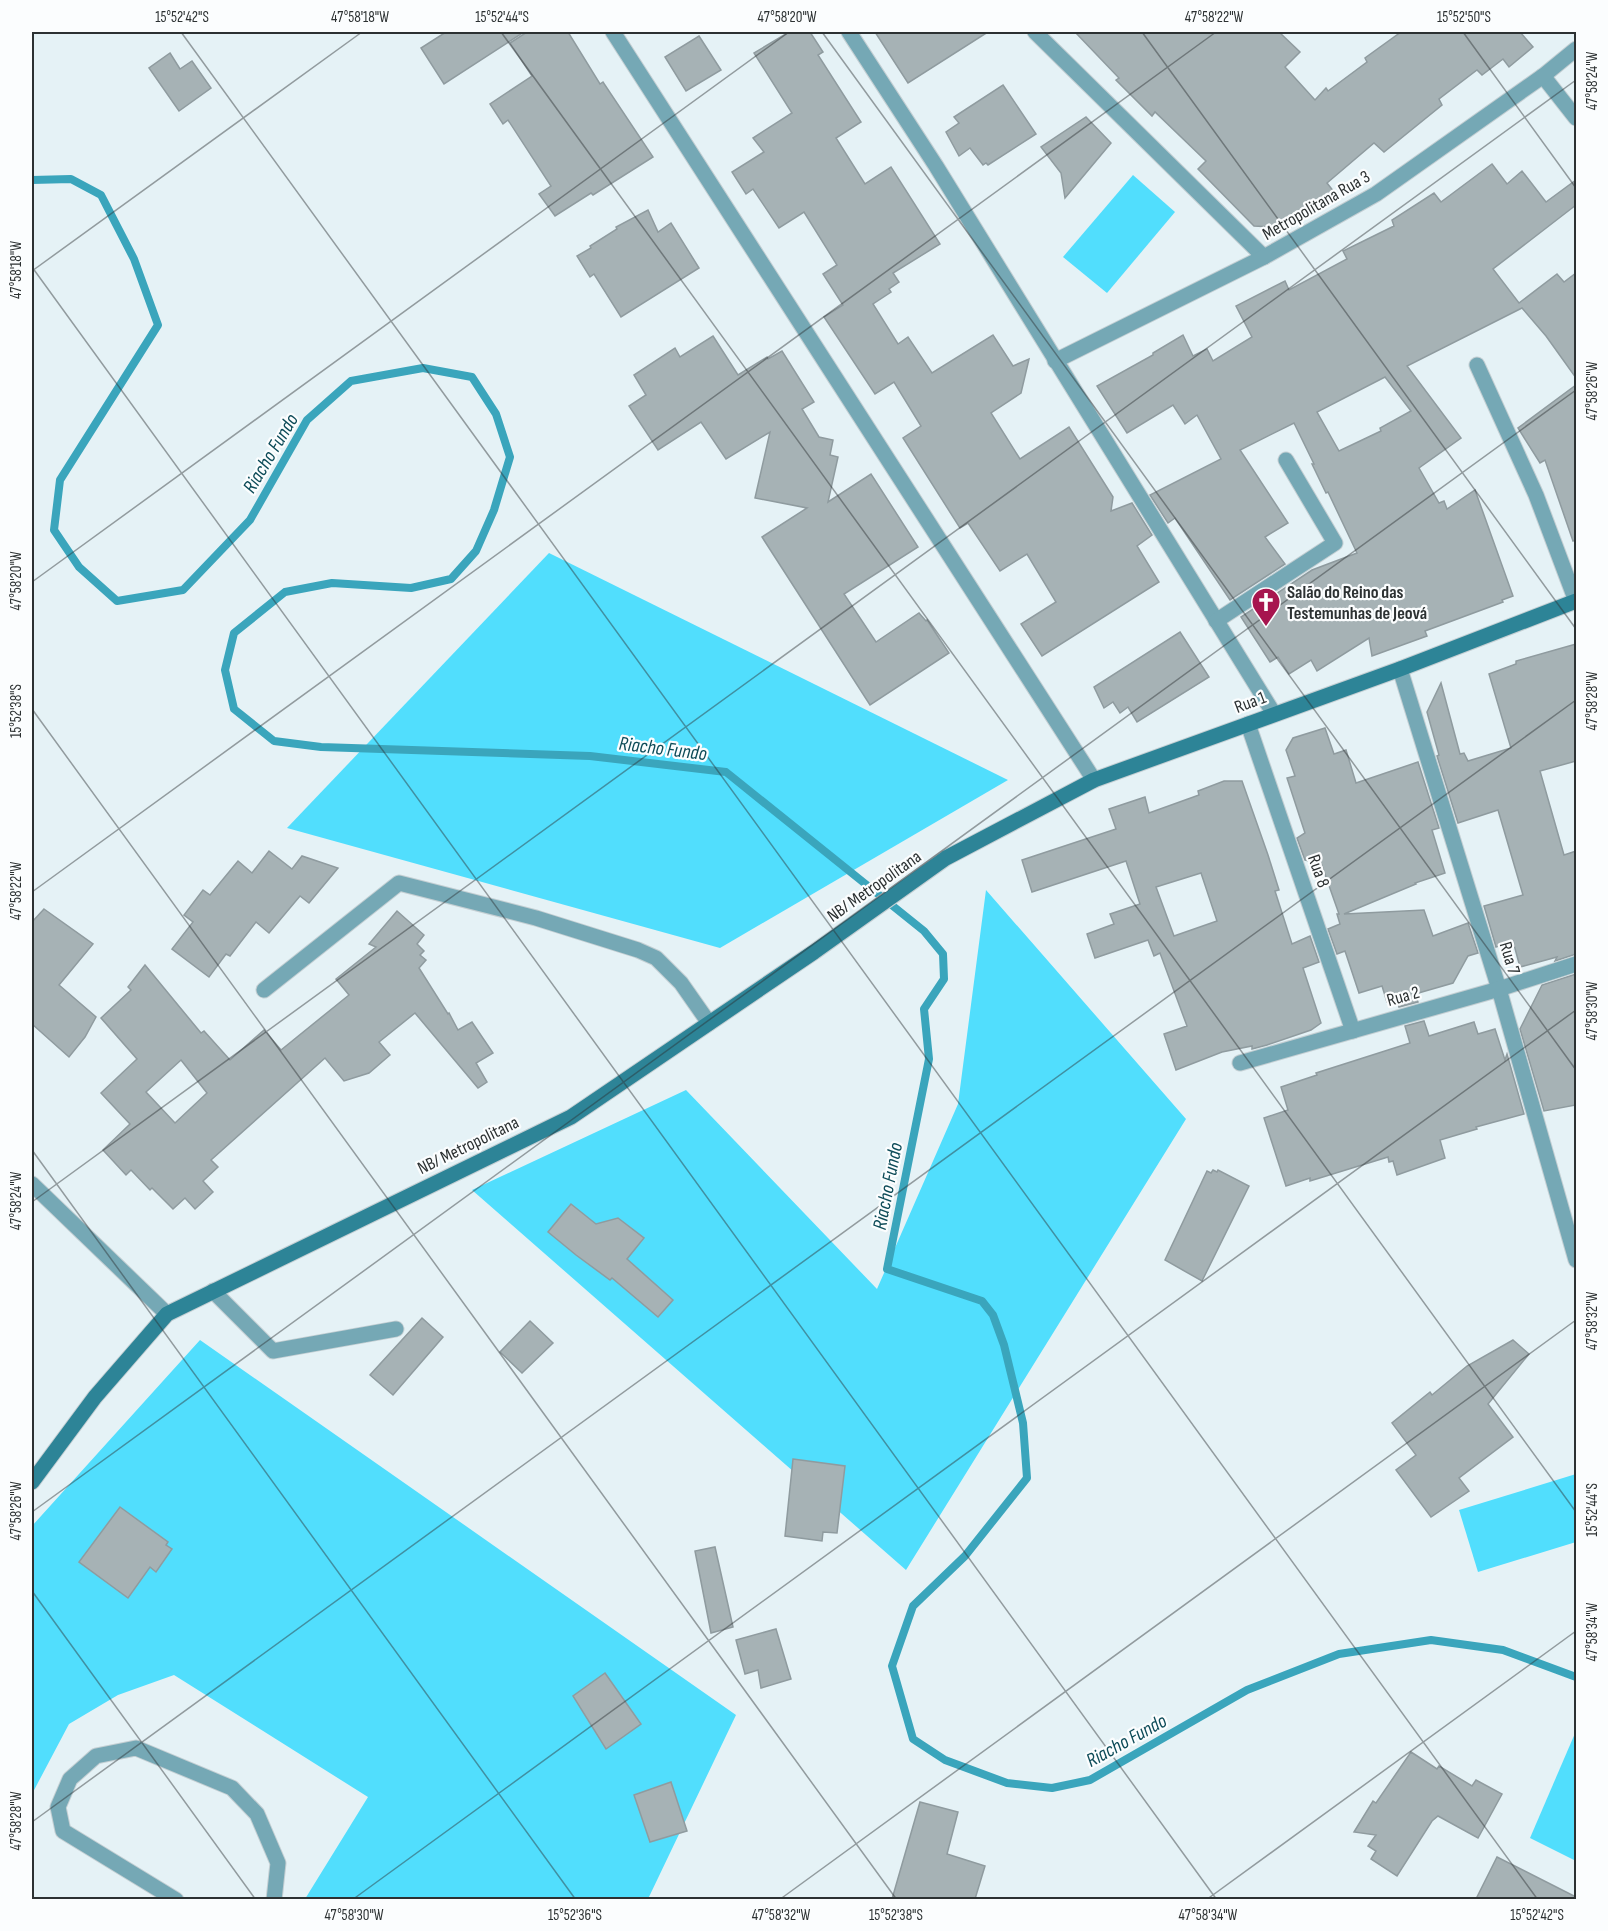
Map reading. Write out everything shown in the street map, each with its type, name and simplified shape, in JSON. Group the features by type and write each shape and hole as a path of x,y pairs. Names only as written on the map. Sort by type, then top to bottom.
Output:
{"street":[{"path":"613,32 1094,780"},
{"path":"849,32 936,166 1274,714"},
{"path":"1035,32 1264,257"},
{"name":"Metropolitana Rua 3","path":"1055,362 1264,257 1376,194 1543,76 1576,49"},
{"path":"1543,76 1576,117"},
{"path":"1477,365 1536,495 1576,602"},
{"path":"1216,621 1335,543 1286,460"},
{"name":"Rua 1","path":"946,858 1094,780 1400,669 1576,602"},
{"name":"Rua 7","path":"1400,669 1499,988 1576,1260"},
{"name":"Rua 8","path":"1248,724 1353,1031"},
{"name":"NB/ Metropolitana","path":"32,1482 95,1397 168,1314 571,1117 814,952 946,858"},
{"path":"264,990 399,883 536,918 638,950 656,958 681,983 709,1023"},
{"name":"Rua 2","path":"1240,1063 1576,964"},
{"path":"32,1184 168,1314"},
{"path":"213,1291 273,1351 396,1329"},
{"path":"176,1899 63,1831 58,1808 70,1779 96,1756 136,1748 232,1788 257,1814 278,1863 274,1899"}],"shaded area":[{"path":"1133,175 1175,212 1107,293 1063,257"},
{"path":"549,553 1008,780 720,948 287,828"},
{"path":"986,890 1186,1119 906,1570 472,1190 686,1090 877,1289 958,1104"},
{"path":"200,1340 736,1715 648,1899 305,1899 368,1797 174,1675 118,1695 69,1724 32,1794 32,1526"},
{"path":"1576,1474 1576,1542 1478,1572 1459,1510"},
{"path":"1576,1731 1576,1861 1530,1838"}],"building":[{"path":"446,32 524,32 444,84 421,48"},
{"path":"527,32 568,32 600,84 603,82 653,157 555,216 539,194 551,186 508,120 503,124 490,104 532,76 510,43"},
{"path":"789,32 810,32 823,52 818,55 861,122 836,138 865,184 891,167 940,244 893,273 899,282 889,289 891,292 873,304 898,344 908,337 932,373 993,335 1013,366 1029,359 1021,393 991,413 1020,459 1069,427 1113,497 1111,511 1132,503 1152,535 1137,546 1159,582 1042,656 1021,624 1056,602 1027,554 1000,571 968,523 960,528 903,438 921,426 894,382 875,394 824,317 843,305 823,274 837,265 804,212 779,228 753,189 746,194 732,172 764,152 753,138 792,113 754,53"},
{"path":"875,32 988,32 908,83"},
{"path":"1075,32 1279,32 1300,52 1285,67 1315,100 1326,88 1328,91 1367,62 1365,58 1401,32 1520,32 1533,47 1509,67 1503,59 1482,75 1477,70 1439,99 1442,105 1384,152 1374,143 1327,183 1335,193 1289,228 1254,226 1198,169 1206,161 1155,112 1152,116 1116,80 1119,78"},
{"path":"699,36 721,70 686,91 665,57"},
{"path":"170,53 180,69 192,61 211,88 179,111 149,68"},
{"path":"1003,85 1036,134 988,165 986,163 983,165 970,148 959,156 946,132 959,123 954,117"},
{"path":"1086,117 1111,143 1065,198 1061,173 1041,147"},
{"path":"1492,164 1507,184 1522,171 1546,202 1576,180 1576,205 1493,269 1519,303 1557,274 1564,282 1576,273 1576,378 1546,336 1522,308 1407,366 1461,438 1419,468 1439,503 1444,501 1447,509 1475,490 1513,596 1502,600 1503,602 1425,631 1427,636 1372,656 1369,638 1317,671 1311,660 1289,674 1278,657 1270,662 1241,617 1312,570 1357,553 1294,423 1240,450 1288,523 1265,537 1285,564 1230,600 1175,518 1168,523 1150,495 1221,459 1197,415 1185,424 1173,405 1127,433 1097,386 1153,355 1183,335 1193,356 1207,349 1213,361 1252,337 1236,306 1285,281 1289,290 1347,259 1343,251 1394,226 1392,220 1434,193 1441,202","holes":["1385,377 1411,411 1380,428 1381,431 1339,451 1317,412"]},
{"path":"648,210 658,232 671,223 699,268 621,317 594,274 590,277 577,256 617,229 616,227"},
{"path":"713,336 738,375 767,357 768,359 782,351 814,402 802,409 819,437 833,440 830,455 838,457 828,502 871,474 918,547 844,594 876,642 919,613 927,620 949,653 870,705 762,537 807,508 755,498 770,432 726,459 701,422 658,450 629,406 646,395 634,375 675,348 680,357"},
{"path":"1576,385 1576,540 1573,541 1545,460 1540,463 1518,428"},
{"path":"1180,632 1209,677 1137,722 1128,707 1120,713 1113,702 1104,708 1094,687"},
{"path":"1576,644 1576,761 1540,771 1564,855 1576,851 1576,954 1555,961 1557,957 1520,967 1513,941 1496,947 1484,906 1523,895 1498,810 1458,823 1437,756 1439,755 1427,712 1441,683 1460,754 1464,753 1468,761 1511,748 1489,674 1516,664 1516,661"},
{"path":"1325,728 1334,754 1346,750 1356,783 1418,762 1439,828 1432,830 1445,873 1415,883 1344,914 1424,910 1433,936 1468,923 1478,953 1468,956 1453,983 1415,994 1418,1002 1399,1007 1397,999 1387,1002 1382,986 1359,993 1345,951 1337,954 1328,929 1340,924 1337,914 1339,914 1321,863 1305,860 1297,838 1305,833 1287,778 1295,776 1286,750 1293,738"},
{"path":"1224,781 1242,781 1279,890 1275,891 1292,944 1310,936 1319,962 1303,968 1321,1023 1311,1030 1267,1045 1222,1052 1176,1070 1164,1034 1187,1026 1160,953 1154,956 1148,940 1095,958 1087,934 1114,924 1110,914 1140,904 1126,861 1032,892 1022,860 1116,829 1109,809 1145,797 1149,813 1199,795 1198,791","holes":["1201,873 1217,921 1174,936 1156,887"]},
{"path":"269,851 292,869 302,856 338,868 309,903 300,896 269,933 256,922 230,956 226,954 209,977 172,949 193,922 184,915 203,890 210,895 238,861 252,873"},
{"path":"44,909 93,944 59,985 96,1017 85,1037 69,1057 32,1024 32,922"},
{"path":"397,911 424,935 417,944 424,951 420,955 426,960 419,968 458,1030 472,1022 493,1053 476,1063 487,1082 478,1088 415,1013 379,1042 390,1055 369,1073 344,1081 325,1058 211,1160 218,1167 203,1181 213,1192 195,1209 185,1198 173,1209 131,1170 126,1175 103,1150 130,1124 101,1093 137,1059 101,1018 131,990 128,987 145,965 201,1033 204,1031 230,1060 264,1030 281,1050 349,995 336,979 376,947 369,944","holes":["181,1060 207,1093 175,1123 146,1092"]},
{"path":"1576,974 1576,1105 1544,1111 1520,1029 1542,985"},
{"path":"1424,1021 1429,1036 1474,1022 1478,1034 1495,1029 1505,1060 1507,1054 1524,1114 1440,1140 1445,1158 1397,1175 1393,1161 1389,1162 1388,1157 1286,1186 1264,1118 1288,1110 1281,1087 1317,1075 1316,1073 1410,1043 1405,1026"},
{"path":"1213,1170 1217,1172 1218,1170 1249,1186 1202,1281 1165,1260 1207,1171 1211,1173"},
{"path":"571,1204 596,1224 618,1218 644,1238 627,1259 673,1300 658,1317 612,1278 610,1280 548,1232"},
{"path":"422,1318 443,1337 393,1395 370,1375"},
{"path":"530,1321 553,1343 522,1373 500,1352"},
{"path":"1513,1340 1529,1354 1488,1404 1513,1437 1459,1478 1469,1491 1431,1517 1396,1470 1416,1455 1392,1423 1430,1392 1432,1395 1467,1366"},
{"path":"793,1459 845,1466 837,1533 823,1532 822,1541 785,1536"},
{"path":"120,1507 168,1542 166,1545 172,1549 156,1572 150,1567 128,1598 79,1562"},
{"path":"715,1547 733,1627 711,1633 695,1551"},
{"path":"776,1629 791,1679 761,1688 758,1670 745,1674 736,1640"},
{"path":"605,1673 641,1724 606,1749 573,1696"},
{"path":"1411,1752 1437,1769 1439,1766 1472,1786 1476,1780 1502,1794 1478,1838 1438,1816 1432,1821 1397,1876 1371,1859 1376,1851 1368,1846 1376,1835 1354,1832 1373,1801 1376,1803"},
{"path":"671,1782 687,1831 650,1842 634,1795"},
{"path":"920,1802 958,1812 947,1854 985,1866 975,1899 892,1899"},
{"path":"1497,1857 1576,1897 1576,1899 1476,1899"}],"waterway":[{"name":"Riacho Fundo","path":"32,180 71,179 101,195 134,259 158,325 60,480 54,530 79,567 117,601 183,590 250,520 307,420 351,381 423,368 472,377 496,414 510,457 494,510 476,551 451,579 411,588 332,583 285,592 234,633 225,670 234,709 274,741 321,747 590,756 726,772 924,931 943,954 944,979 924,1009 929,1059 887,1269 982,1301 993,1315 1004,1345 1023,1423 1027,1478 965,1556 913,1606 892,1666 913,1739 945,1760 1007,1783 1052,1788 1090,1780 1247,1690 1339,1654 1431,1640 1503,1650 1576,1677"}],"place":[{"name":"Salão do Reino das Testemunhas de Jeová","path":"1266,628"}]}
